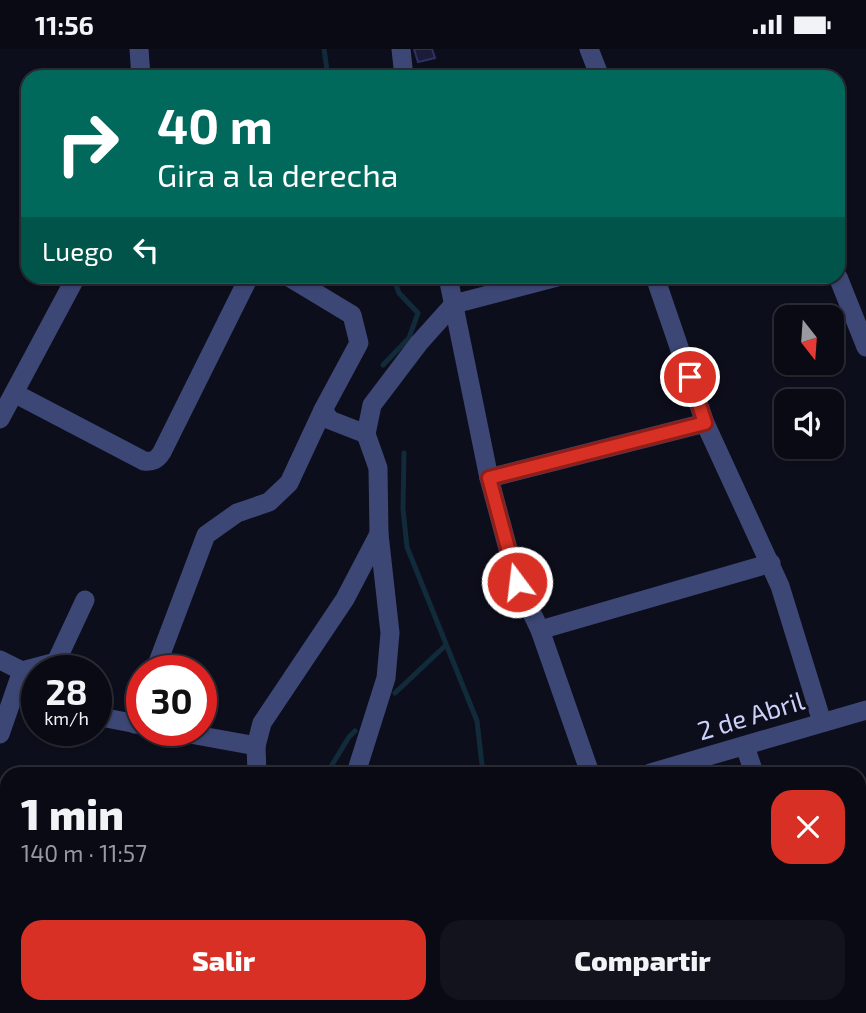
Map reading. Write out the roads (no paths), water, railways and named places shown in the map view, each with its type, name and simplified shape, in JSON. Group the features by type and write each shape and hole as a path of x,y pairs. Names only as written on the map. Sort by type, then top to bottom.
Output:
{"street":[{"path":"139,49 140,70"},
{"path":"401,49 403,70"},
{"path":"589,49 597,70"},
{"path":"0,419 72,284"},
{"path":"14,393 144,461 151,462 162,452 246,284"},
{"path":"161,655 206,535 237,513 270,502 289,483 323,409 359,343 352,315 301,284"},
{"path":"450,284 489,478 517,582 540,630 588,767"},
{"path":"358,767 386,678 390,633 379,534 378,468 366,435 372,405 454,304 530,284"},
{"path":"657,284 705,423 771,563 822,722"},
{"path":"841,284 866,347"},
{"path":"323,409 330,420 366,435"},
{"path":"489,478 705,423"},
{"path":"257,767 256,746 262,723 345,599 379,534"},
{"path":"540,630 771,563"},
{"path":"60,655 85,600"},
{"path":"0,660 21,670"},
{"path":"0,734 21,674"},
{"name":"2 de Abril","path":"671,767 866,710"},
{"path":"217,739 256,746"},
{"path":"745,746 752,767"}],"waterway":[{"path":"324,49 327,70"},
{"path":"383,365 409,338 418,313 399,293 396,284"},
{"path":"404,453 403,509 407,547 477,721 482,767"},
{"path":"395,693 446,645"},
{"path":"331,767 355,731"}]}
